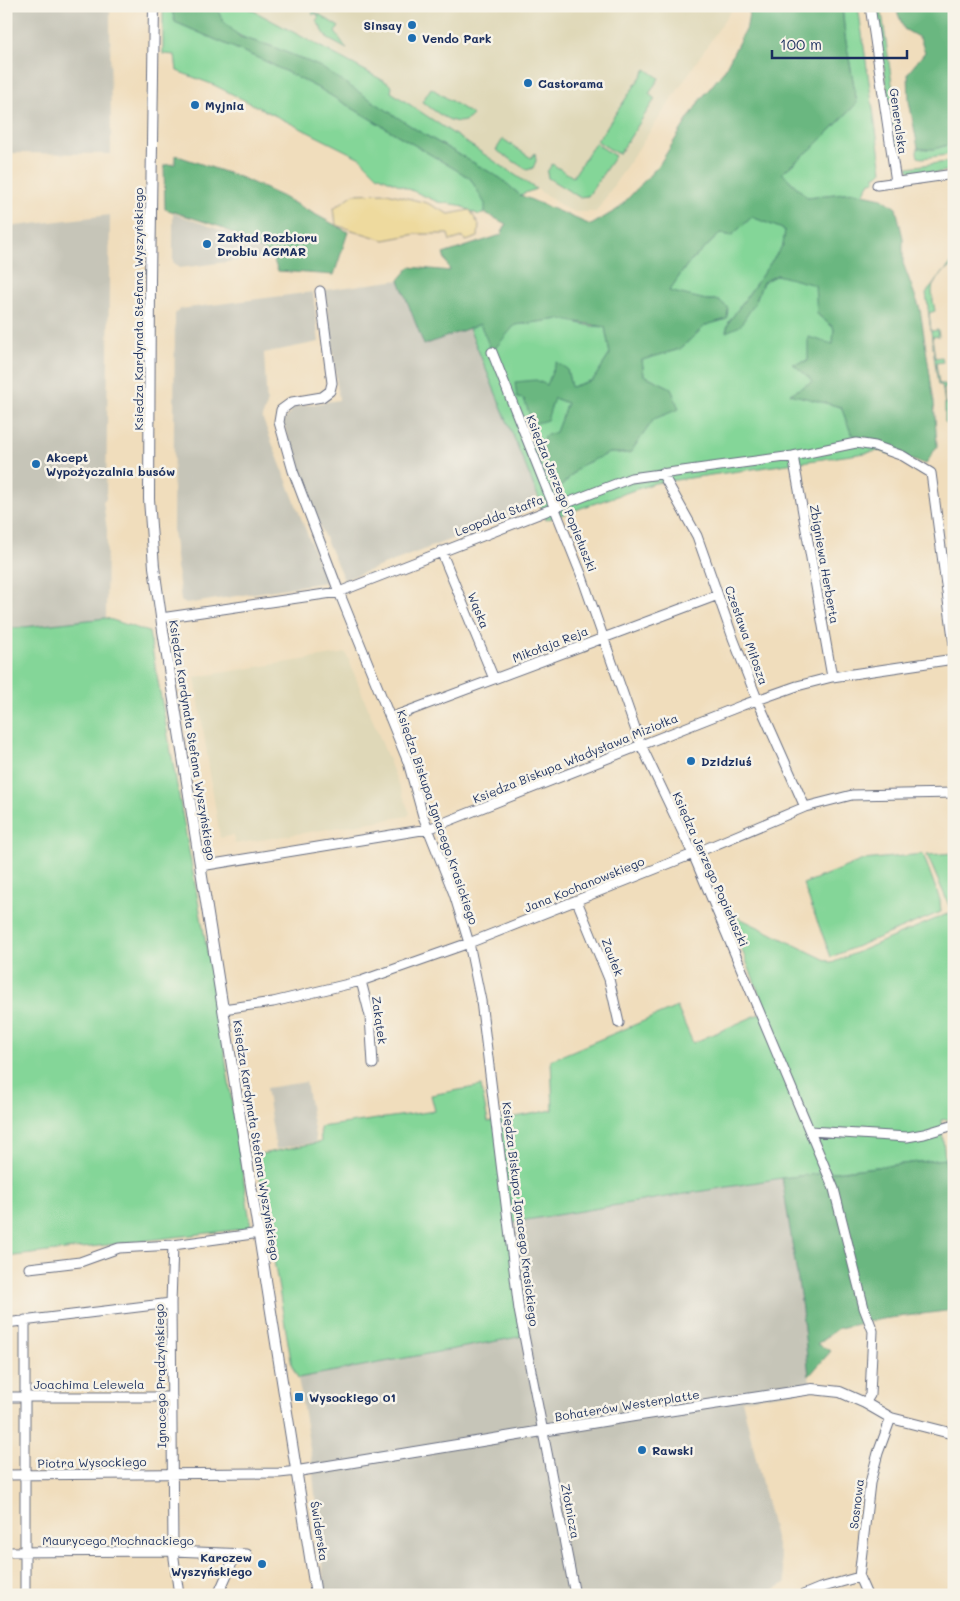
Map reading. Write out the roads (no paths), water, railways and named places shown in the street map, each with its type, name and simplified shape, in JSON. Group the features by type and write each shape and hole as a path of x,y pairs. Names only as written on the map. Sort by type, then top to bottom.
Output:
{"street":[{"name":"Księdza Kardynała Stefana Wyszyńskiego","path":"154,6 149,499 154,567 298,1471"},
{"name":"Generalska","path":"870,6 896,182"},
{"path":"877,186 954,174"},
{"name":"Księdza Biskupa Ignacego Krasickiego","path":"320,291 332,383 330,391 322,397 292,402 282,410 279,422 293,471 339,592 408,762 428,829 454,894 468,943 481,1001 519,1310 543,1431"},
{"name":"Księdza Jerzego Popiełuszki","path":"492,352 581,574 641,746 693,854 834,1189 864,1308 873,1332 870,1395 865,1403"},
{"name":"Leopolda Staffa","path":"161,618 339,592 631,478 793,456 856,444 875,446 903,456 931,473 954,646"},
{"name":"Zbigniewa Herberta","path":"793,456 832,678"},
{"name":"Czesława Miłosza","path":"662,473 697,536 758,699 805,807"},
{"name":"Wąska","path":"441,551 494,679"},
{"name":"Mikołaja Reja","path":"390,718 718,595"},
{"name":"Księdza Biskupa Władysława Miziołka","path":"201,866 428,829 758,699 797,686 832,678 954,659"},
{"name":"Jana Kochanowskiego","path":"223,1009 273,1002 361,981 468,943 577,901 805,807 852,795 954,793"},
{"name":"Zaułek","path":"577,901 609,978 619,1024"},
{"name":"Zakątek","path":"361,981 370,1016 373,1064"},
{"path":"810,1131 907,1136 924,1134 954,1125"},
{"path":"29,1268 80,1262 119,1248 173,1245 260,1234"},
{"name":"Ignacego Prądzyńskiego","path":"173,1245 171,1303 173,1551 179,1595"},
{"path":"6,1322 171,1303"},
{"path":"25,1320 25,1595"},
{"name":"Bohaterów Westerplatte","path":"298,1471 812,1389 840,1392 865,1403 891,1418 954,1434"},
{"name":"Joachima Lelewela","path":"6,1397 172,1397"},
{"name":"Sosnowa","path":"859,1577 870,1482 891,1418"},
{"name":"Złotnicza","path":"543,1431 575,1595"},
{"name":"Piotra Wysockiego","path":"6,1475 279,1473 298,1471"},
{"name":"Świderska","path":"298,1471 316,1595"},
{"name":"Maurycego Mochnackiego","path":"6,1552 173,1551 247,1554"},
{"path":"218,1595 232,1563 230,1554"},
{"path":"803,1595 859,1577 867,1595"}],"place":[{"name":"Sinsay","path":"412,25"},
{"name":"Vendo Park","path":"412,38"},
{"name":"Castorama","path":"528,83"},
{"name":"Myjnia","path":"195,105"},
{"name":"Zakład Rozbioru Drobiu AGMAR","path":"207,244"},
{"name":"Akcept Wypożyczalnia busów","path":"36,464"},
{"name":"Dzidziuś","path":"691,761"},
{"name":"Wysockiego 01","path":"299,1397"},
{"name":"Rawski","path":"642,1450"},
{"name":"Karczew Wyszyńskiego","path":"262,1564"}]}
